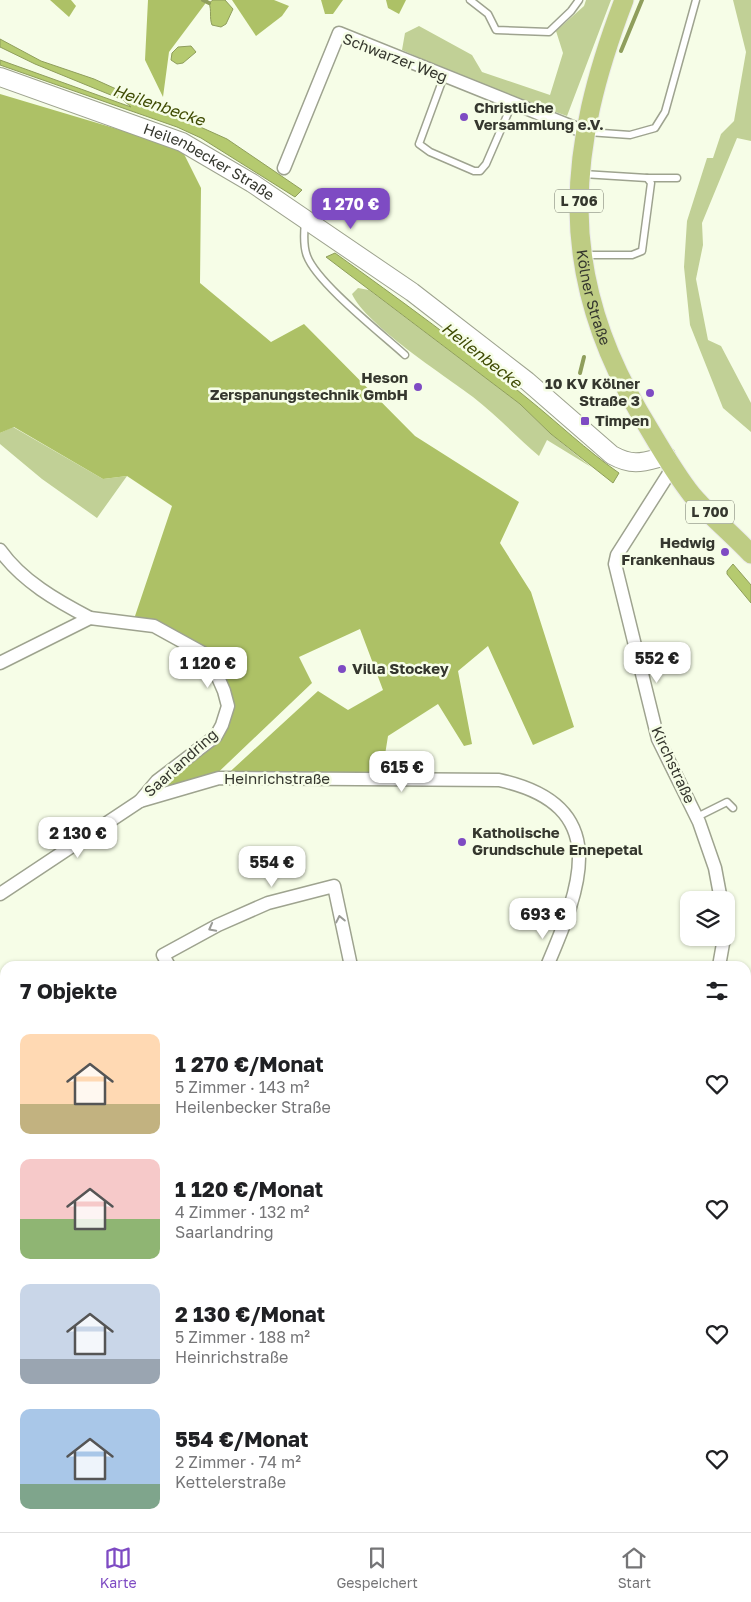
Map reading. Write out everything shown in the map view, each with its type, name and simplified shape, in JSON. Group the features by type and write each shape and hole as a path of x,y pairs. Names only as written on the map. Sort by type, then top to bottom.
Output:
{"main road":[{"name":"Kölner Straße","path":"624,0 603,56 585,132 579,174 581,255 596,320 625,388 669,461 693,495 751,554"},
{"name":"Heilenbecker Straße","path":"0,77 182,142 252,183 412,292 527,381 612,455 626,463 634,464 669,461"}],"street":[{"name":"Schwarzer Weg","path":"284,168 339,33 585,132"},
{"name":"Kirchstraße","path":"669,461 614,564 658,739 697,817 711,856 719,891"},
{"path":"0,550 28,579 60,602 90,618"},
{"path":"0,663 90,618"},
{"name":"Saarlandring","path":"90,618 154,626 190,644 204,653 214,668 224,690 228,706 216,736 157,781 140,801"},
{"name":"Heinrichstraße","path":"0,894 140,801 219,778 499,780 521,785 540,794 558,808 571,822 578,839 581,857 578,875 565,923 549,961"},
{"path":"167,961 163,955 218,925 268,903 334,886 350,961"},
{"path":"720,961 723,946"}],"lane":[{"path":"470,0 488,14 496,30 549,32 571,11 579,0"},
{"path":"585,132 630,136 656,128 665,112 696,0"},
{"path":"444,76 419,144 430,152 474,171 480,171 486,164 512,104"},
{"path":"579,174 676,178"},
{"path":"581,255 596,253 632,255 642,251 651,183 646,178"},
{"path":"305,218 306,256 318,276 405,355"},
{"path":"697,817 726,802 733,808"}],"shaded area":[{"path":"50,0 71,0 76,6 69,17"},
{"path":"148,0 208,0 169,52 163,97 145,60"},
{"path":"213,0 225,0 233,9 226,24 221,27 212,25 211,22 209,3"},
{"path":"232,0 274,0 289,6 282,16 256,36"},
{"path":"321,0 343,0 333,14 325,14"},
{"path":"386,0 406,0 399,14 388,8"},
{"path":"586,0 611,0 567,116 485,87 402,50 405,33 419,26 472,55 482,72 550,95 563,53 556,31 584,6"},
{"path":"733,0 751,0 751,141 737,138 702,223 703,245 696,279 708,340 721,346 751,403 751,432 723,408 690,325 684,267 687,221 707,158 713,158 721,134 734,121 746,52"},
{"path":"0,39 41,61 94,79 227,139 302,190 295,197 201,138 177,127 0,65 0,60 131,107 123,100 35,64 0,47"},
{"path":"191,46 196,52 183,63 177,64 171,60 172,53 178,47"},
{"path":"0,94 181,148 201,188 200,283 271,342 304,324 415,436 519,502 500,543 531,592 574,727 533,745 488,646 458,671 472,744 464,746 438,704 388,736 381,780 222,779 318,691 348,710 383,690 360,629 299,657 312,683 207,783 160,795 151,782 212,734 224,708 210,674 191,652 167,636 133,622 172,506 127,476 103,479 14,427 0,433"},
{"path":"335,253 480,360 619,473 613,483 551,434 520,404 326,257"},
{"path":"358,288 369,290 520,404 551,434 591,467 547,440 539,456 482,404 407,349 373,320 352,294"},
{"path":"13,427 103,479 127,476 97,518 42,479 0,444 0,433"},
{"path":"733,564 751,585 751,603 727,574 727,571"}],"waterway":[{"path":"203,0 209,3"},
{"path":"621,51 642,0"},
{"path":"580,373 584,357"}],"place":[{"name":"Christliche Versammlung e.V.","path":"464,117"},
{"name":"Heson Zerspanungstechnik GmbH","path":"418,387"},
{"name":"10 KV Kölner Straße 3","path":"650,393"},
{"name":"Timpen","path":"585,421"},
{"name":"Hedwig Frankenhaus","path":"725,552"},
{"name":"Villa Stockey","path":"342,669"},
{"name":"Katholische Grundschule Ennepetal","path":"462,842"}],"water label":[{"name":"Heilenbecke","path":"159,105"},
{"name":"Heilenbecke","path":"482,355"}]}
